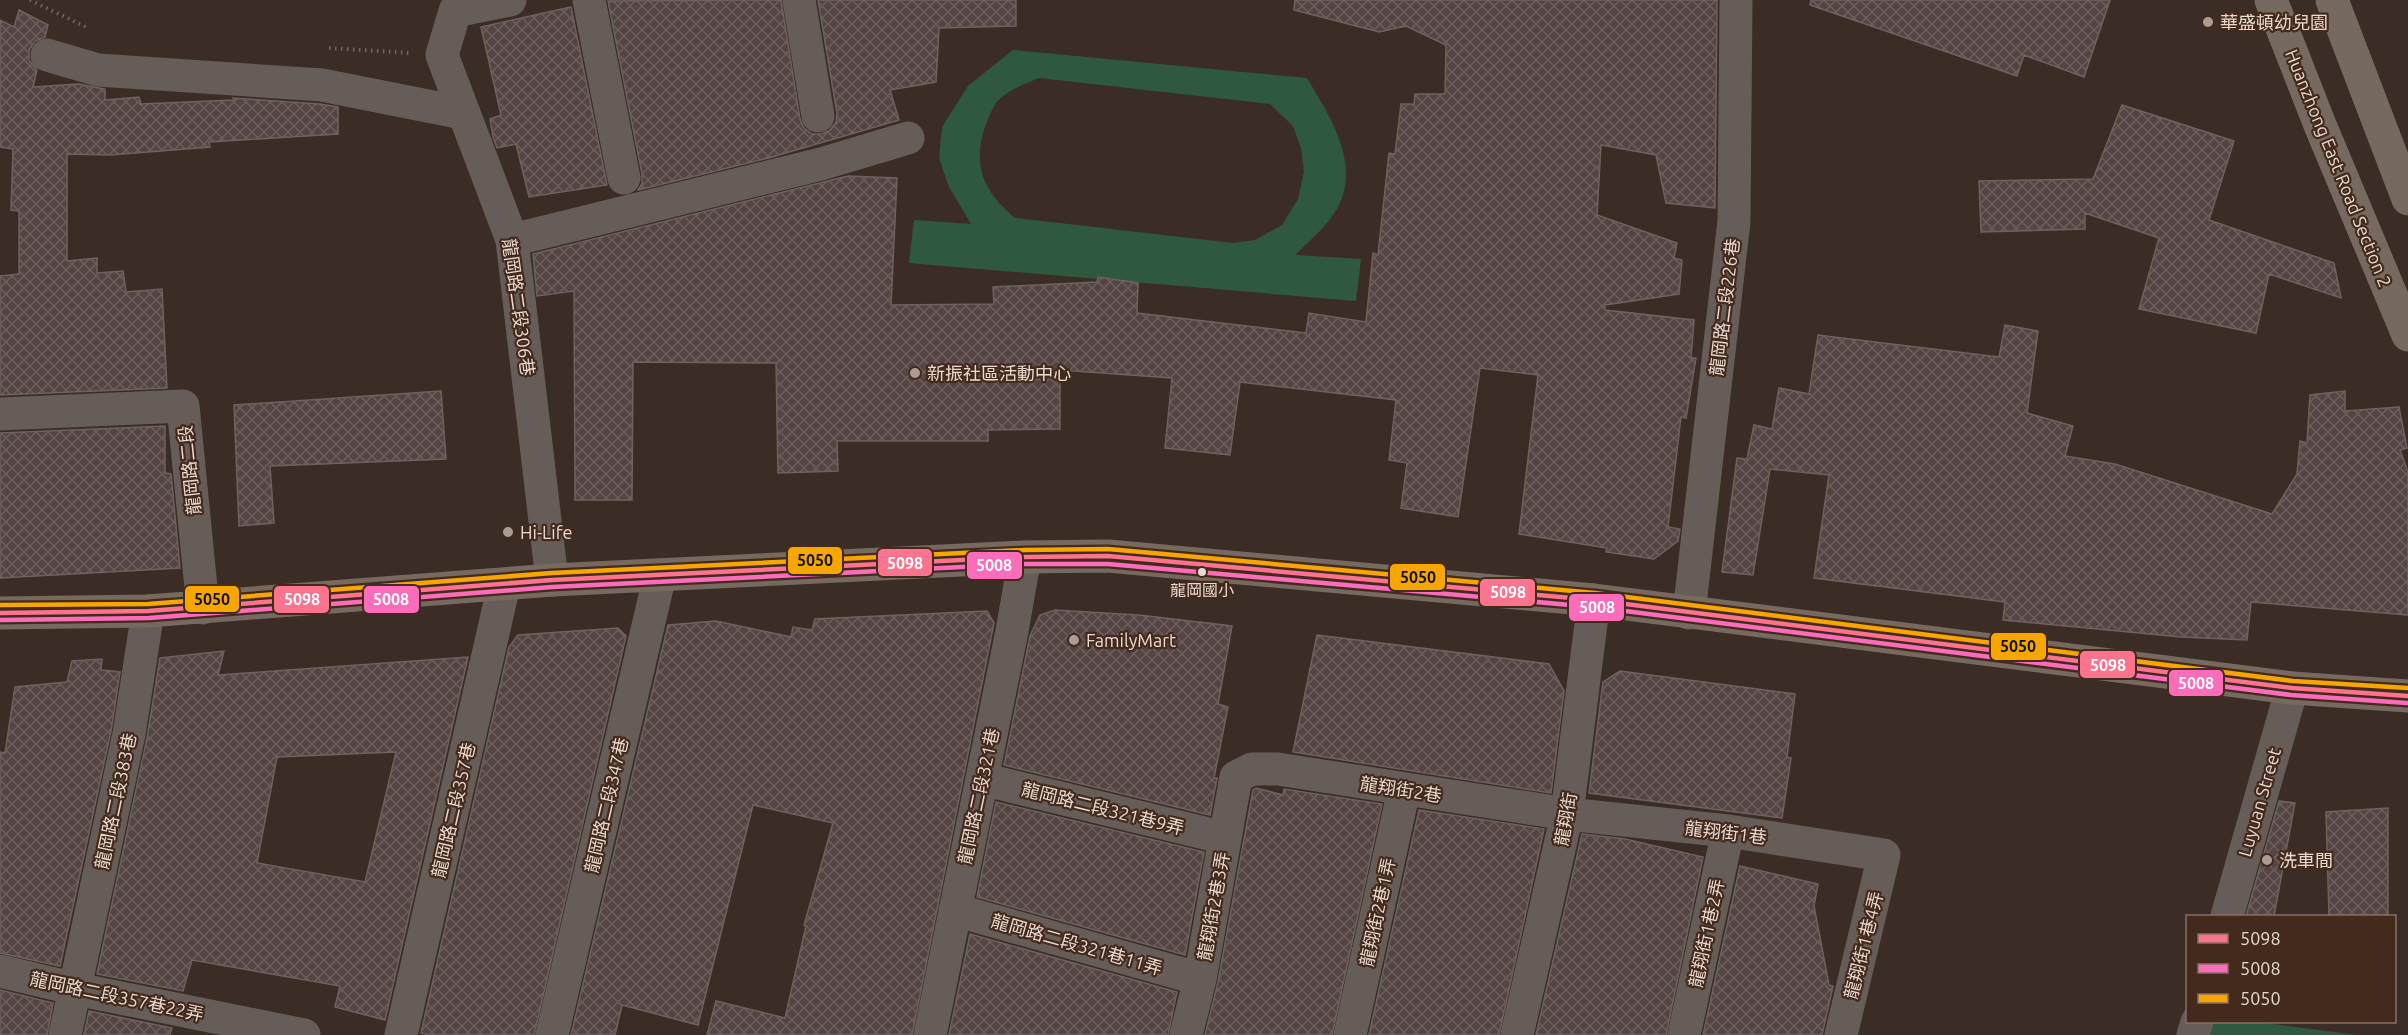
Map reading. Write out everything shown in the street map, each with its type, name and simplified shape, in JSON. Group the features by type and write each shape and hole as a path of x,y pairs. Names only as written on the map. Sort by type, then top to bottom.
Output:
{"main road":[{"name":"Huanzhong East Road Section 2","path":"2271,0 2320,125 2408,335"},
{"path":"2332,0 2408,199"},
{"path":"0,613 148,611 552,580 1024,557 1108,556 1594,600 2292,688 2408,696"}],"street":[{"path":"442,55 455,11 510,0"},
{"path":"589,0 624,178"},
{"path":"799,0 818,116"},
{"name":"龍岡路二段226巷","path":"1689,613 1734,221 1736,0"},
{"path":"47,55 98,70 322,85 463,113"},
{"name":"龍岡路二段306巷","path":"442,55 512,240 552,580"},
{"path":"512,240 821,164 908,138"},
{"name":"龍岡路二段","path":"0,414 183,406 203,608"},
{"name":"龍岡路二段321巷","path":"930,1035 1024,557"},
{"name":"龍岡路二段347巷","path":"552,1035 660,575"},
{"name":"龍岡路二段357巷","path":"401,1035 504,585"},
{"name":"龍翔街","path":"1517,1035 1567,814 1594,600"},
{"name":"龍岡路二段383巷","path":"65,1035 129,734 148,611"},
{"name":"Luyuan Street","path":"2227,915 2292,688"},
{"name":"龍翔街2巷","path":"1236,777 1252,769 1278,769 1567,814"},
{"name":"龍翔街2巷3弄","path":"1186,1035 1200,979 1236,777"},
{"name":"龍岡路二段321巷9弄","path":"982,779 1225,838"},
{"name":"龍翔街2巷1弄","path":"1350,1035 1404,790"},
{"name":"龍翔街1巷","path":"1567,814 1728,831 1884,855"},
{"name":"龍翔街1巷2弄","path":"1684,1035 1728,831"},
{"name":"龍翔街1巷4弄","path":"1841,1035 1884,855"},
{"name":"龍岡路二段321巷11弄","path":"955,910 1200,979"},
{"name":"龍岡路二段357巷22弄","path":"0,971 217,1026 304,1035"}],"path":[{"path":"30,0 87,27"},
{"path":"325,48 442,55"}],"green space":[{"path":"1013,50 1307,78 1326,110 1341,145 1346,180 1342,198 1333,215 1295,255 1361,259 1356,301 909,263 914,220 971,224 949,187 939,158 942,127 968,86","holes":["1039,78 1270,104 1293,126 1301,148 1304,172 1298,199 1282,225 1255,240 1233,243 1015,218 990,191 981,170 980,147 983,133 996,103 1010,91"]},
{"path":"2213,1023 2266,1023 2357,1035 2210,1035"}],"building":[{"path":"781,0 800,119 804,128 812,134 822,134 830,130 836,122 837,114 818,0 1016,0 1016,26 939,28 936,82 890,90 899,120 772,157 638,190 642,183 642,174 608,1"},
{"path":"1295,0 1717,0 1715,208 1666,203 1656,155 1601,145 1597,215 1677,243 1674,258 1682,260 1679,294 1605,305 1605,310 1694,320 1691,358 1696,358 1686,418 1681,417 1668,527 1680,529 1678,541 1654,559 1606,552 1607,548 1519,534 1538,375 1480,368 1458,517 1401,508 1407,463 1389,460 1396,400 1240,382 1230,455 1165,448 1172,378 1060,370 1060,429 988,430 988,441 837,441 838,471 778,473 776,363 633,362 632,500 575,500 574,291 537,296 533,254 848,176 897,178 891,305 994,304 993,287 1097,282 1098,277 1138,283 1137,313 1306,333 1309,313 1366,322 1373,253 1378,255 1389,153 1395,154 1401,104 1414,104 1415,94 1445,94 1446,45 1406,26 1379,32 1294,10"},
{"path":"1811,0 2110,0 2084,77 2024,55 2017,76 1810,5"},
{"path":"571,7 607,185 529,197 516,144 497,148 493,137 490,119 501,115 481,27"},
{"path":"19,10 48,25 45,37 35,41 29,50 29,60 37,70 33,87 78,84 105,89 105,100 139,97 141,104 234,100 233,98 338,107 338,134 209,142 210,147 110,155 67,154 67,261 97,258 97,273 123,271 126,292 162,289 167,388 0,395 0,276 19,274 19,211 11,210 13,149 0,147 0,20 14,27"},
{"path":"2122,105 2234,141 2209,220 2334,263 2341,298 2269,274 2256,333 2139,309 2159,238 2085,213 2085,229 1981,232 1979,181 2093,179"},
{"path":"2005,325 2038,331 2027,413 2073,426 2065,456 2115,464 2272,514 2297,474 2300,441 2307,443 2310,395 2345,391 2345,411 2399,407 2407,448 2400,450 2408,472 2408,615 2251,602 2247,640 2181,637 2003,620 2005,602 1814,578 1829,475 1770,469 1753,575 1722,572 1737,458 1747,459 1754,425 1772,429 1779,388 1809,394 1818,335 1999,357"},
{"path":"441,391 446,459 270,466 274,523 239,526 234,405"},
{"path":"165,426 165,473 171,474 180,568 0,578 0,433"},
{"path":"1055,610 1139,615 1232,626 1218,704 1228,707 1214,778 1217,778 1210,815 1004,765 1030,636 1040,615"},
{"path":"987,611 994,623 912,1035 707,1035 716,1001 785,1018 806,926 804,925 833,823 753,805 698,1025 622,1005 615,1035 571,1035 668,625 716,621 791,637 793,627 812,630 815,619"},
{"path":"618,628 626,636 534,1035 430,1035 421,1033 509,647 518,635"},
{"path":"1317,635 1549,664 1564,691 1551,793 1293,752"},
{"path":"224,651 218,675 468,657 385,1020 335,1007 340,986 192,960 183,991 97,974 147,738 160,658","holes":["396,752 365,882 257,863 277,757"]},
{"path":"102,659 101,670 120,672 111,731 60,966 0,953 0,752 5,753 15,687 67,682 72,661"},
{"path":"1620,671 1795,694 1787,757 1791,758 1782,818 1589,793 1603,682"},
{"path":"1256,788 1283,795 1284,789 1382,804 1332,1035 1205,1035 1218,982 1253,790"},
{"name":"洗車間","path":"2279,801 2295,803 2274,915 2246,915"},
{"path":"996,802 1204,852 1185,955 977,897"},
{"path":"2388,808 2388,915 2329,915 2326,812"},
{"path":"1419,810 1544,829 1499,1035 1369,1035"},
{"path":"1582,834 1625,839 1703,857 1666,1035 1536,1035"},
{"path":"1740,866 1818,884 1814,906 1829,985 1833,986 1822,1035 1703,1035"},
{"path":"970,934 1177,992 1168,1035 949,1035"},
{"path":"0,990 53,1003 47,1035 0,1035"},
{"path":"89,1011 172,1028 170,1035 84,1035"}],"transit line":[{"name":"5050","path":"0,605 148,604 552,573 1025,550 1108,549 1595,593 2293,681 2408,688"},
{"name":"5098","path":"0,613 148,611 552,580 1025,557 1108,556 1594,600 2292,688 2408,696"},
{"name":"5008","path":"0,620 149,618 552,587 1025,564 1108,564 1593,607 2291,695 2407,703"}],"place":[{"name":"華盛頓幼兒園","path":"2208,22"},
{"name":"新振社區活動中心","path":"915,373"},
{"name":"Hi-Life","path":"508,532"},
{"name":"龍岡國小","path":"1202,572"},
{"name":"FamilyMart","path":"1074,640"},
{"name":"洗車間","path":"2267,860"}]}
